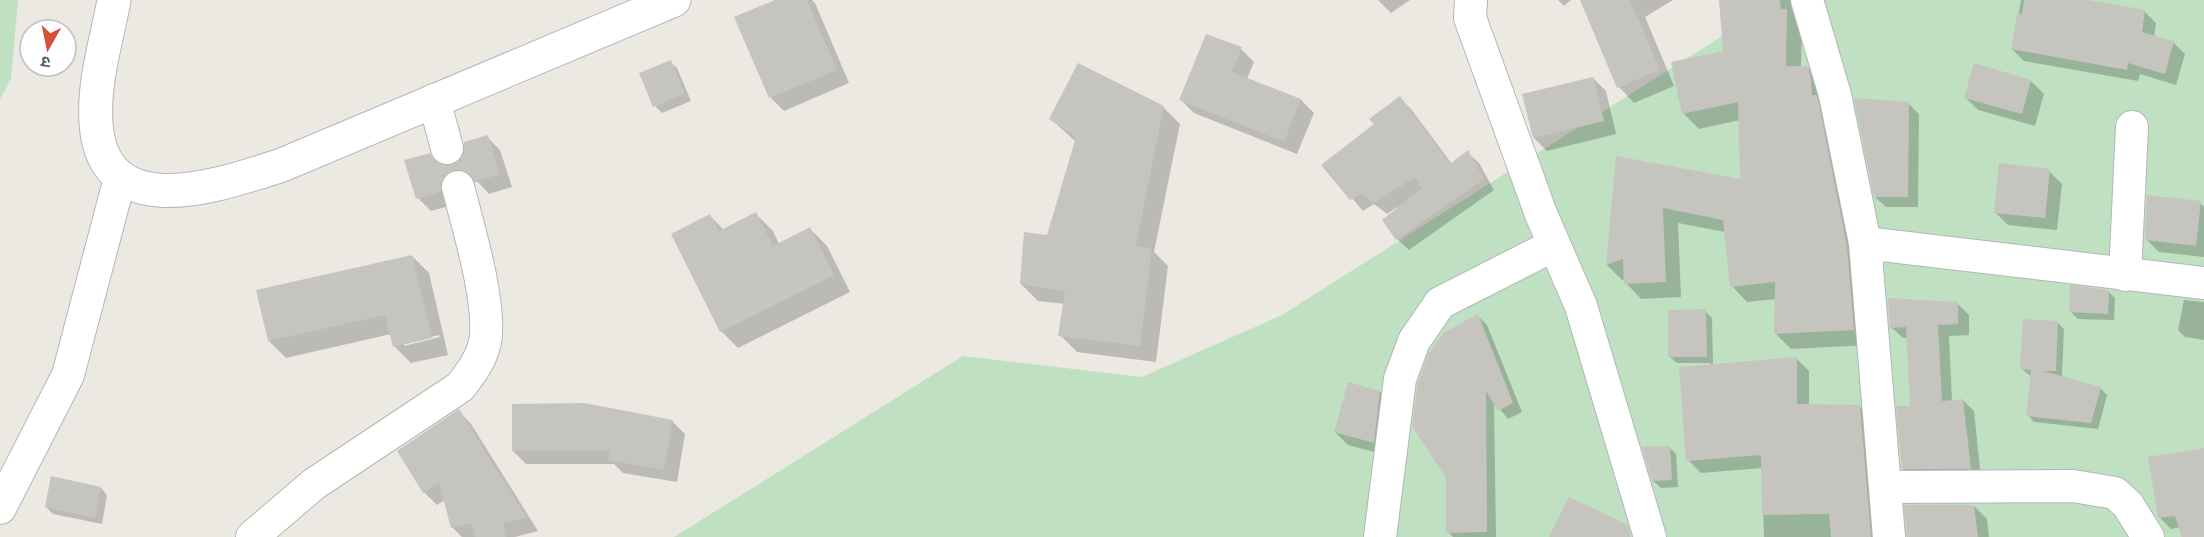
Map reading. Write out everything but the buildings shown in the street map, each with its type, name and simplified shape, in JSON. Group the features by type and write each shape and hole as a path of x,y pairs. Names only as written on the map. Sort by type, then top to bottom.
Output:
{"main road":[{"path":"114,0 96,93 95,122 98,139 103,156 120,178 142,189 168,191 196,189 232,182 282,165 674,0"}],"street":[{"path":"1471,0 1470,18 1541,214 1581,306 1650,537"},
{"path":"1807,0 1835,95 1865,243 1889,537"},
{"path":"434,100 447,148"},
{"path":"2125,275 2132,127"},
{"path":"0,508 68,375 120,178"},
{"path":"252,537 314,484 460,387 475,368 484,343 486,320 483,293 458,187"},
{"path":"1865,243 2204,283"},
{"path":"1380,537 1400,379 1414,340 1440,303 1554,245"},
{"path":"1885,487 2073,486 2115,493 2128,505 2148,537"}],"green space":[{"path":"0,0 18,0 11,78 0,100"},
{"path":"1779,0 2204,0 2204,537 674,537 963,356 1142,377 1282,315"}],"tunnel":[{"path":"447,148 458,187"}]}
